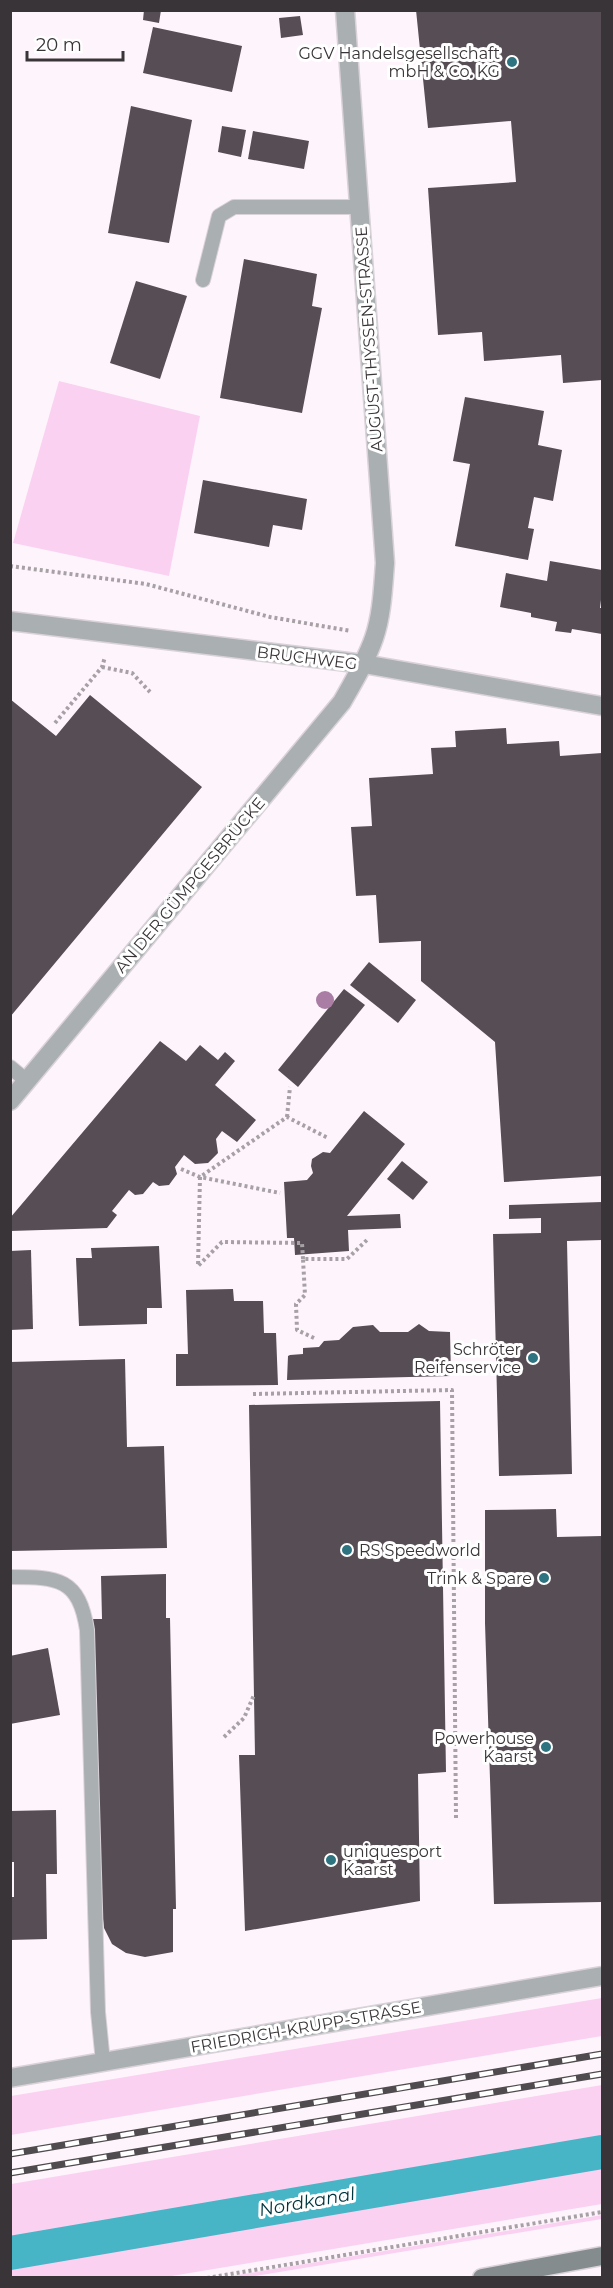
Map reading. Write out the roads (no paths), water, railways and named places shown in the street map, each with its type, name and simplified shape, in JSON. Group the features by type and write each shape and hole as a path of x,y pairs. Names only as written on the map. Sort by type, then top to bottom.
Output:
{"main road":[{"path":"482,2277 603,2256"}],"street":[{"name":"AUGUST-THYSSEN-STRASSE","path":"345,10 385,563 382,600 375,636 363,664"},
{"name":"BRUCHWEG","path":"10,621 363,664 603,706"},
{"name":"AN DER GÜMPGESBRÜCKE","path":"10,1101 342,702 363,664"},
{"name":"FRIEDRICH-KRUPP-STRASSE","path":"10,2078 603,1976"}],"lane":[{"path":"203,280 219,216 234,207 359,207"},
{"path":"10,1067 27,1082"},
{"path":"10,1577 45,1577 62,1583 77,1595 84,1610 87,1630 98,2012 103,2062"}],"waterway":[{"name":"Nordkanal","path":"10,2253 602,2152"}],"railway":[{"path":"10,2154 602,2054"},
{"path":"10,2173 602,2074"}],"place":[{"name":"GGV Handelsgesellschaft mbH & Co. KG","path":"512,62"},
{"name":"Schröter Reifenservice","path":"533,1358"},
{"name":"RS Speedworld","path":"347,1550"},
{"name":"Trink & Spare","path":"544,1578"},
{"name":"Powerhouse Kaarst","path":"546,1747"},
{"name":"uniquesport Kaarst","path":"331,1860"}]}
